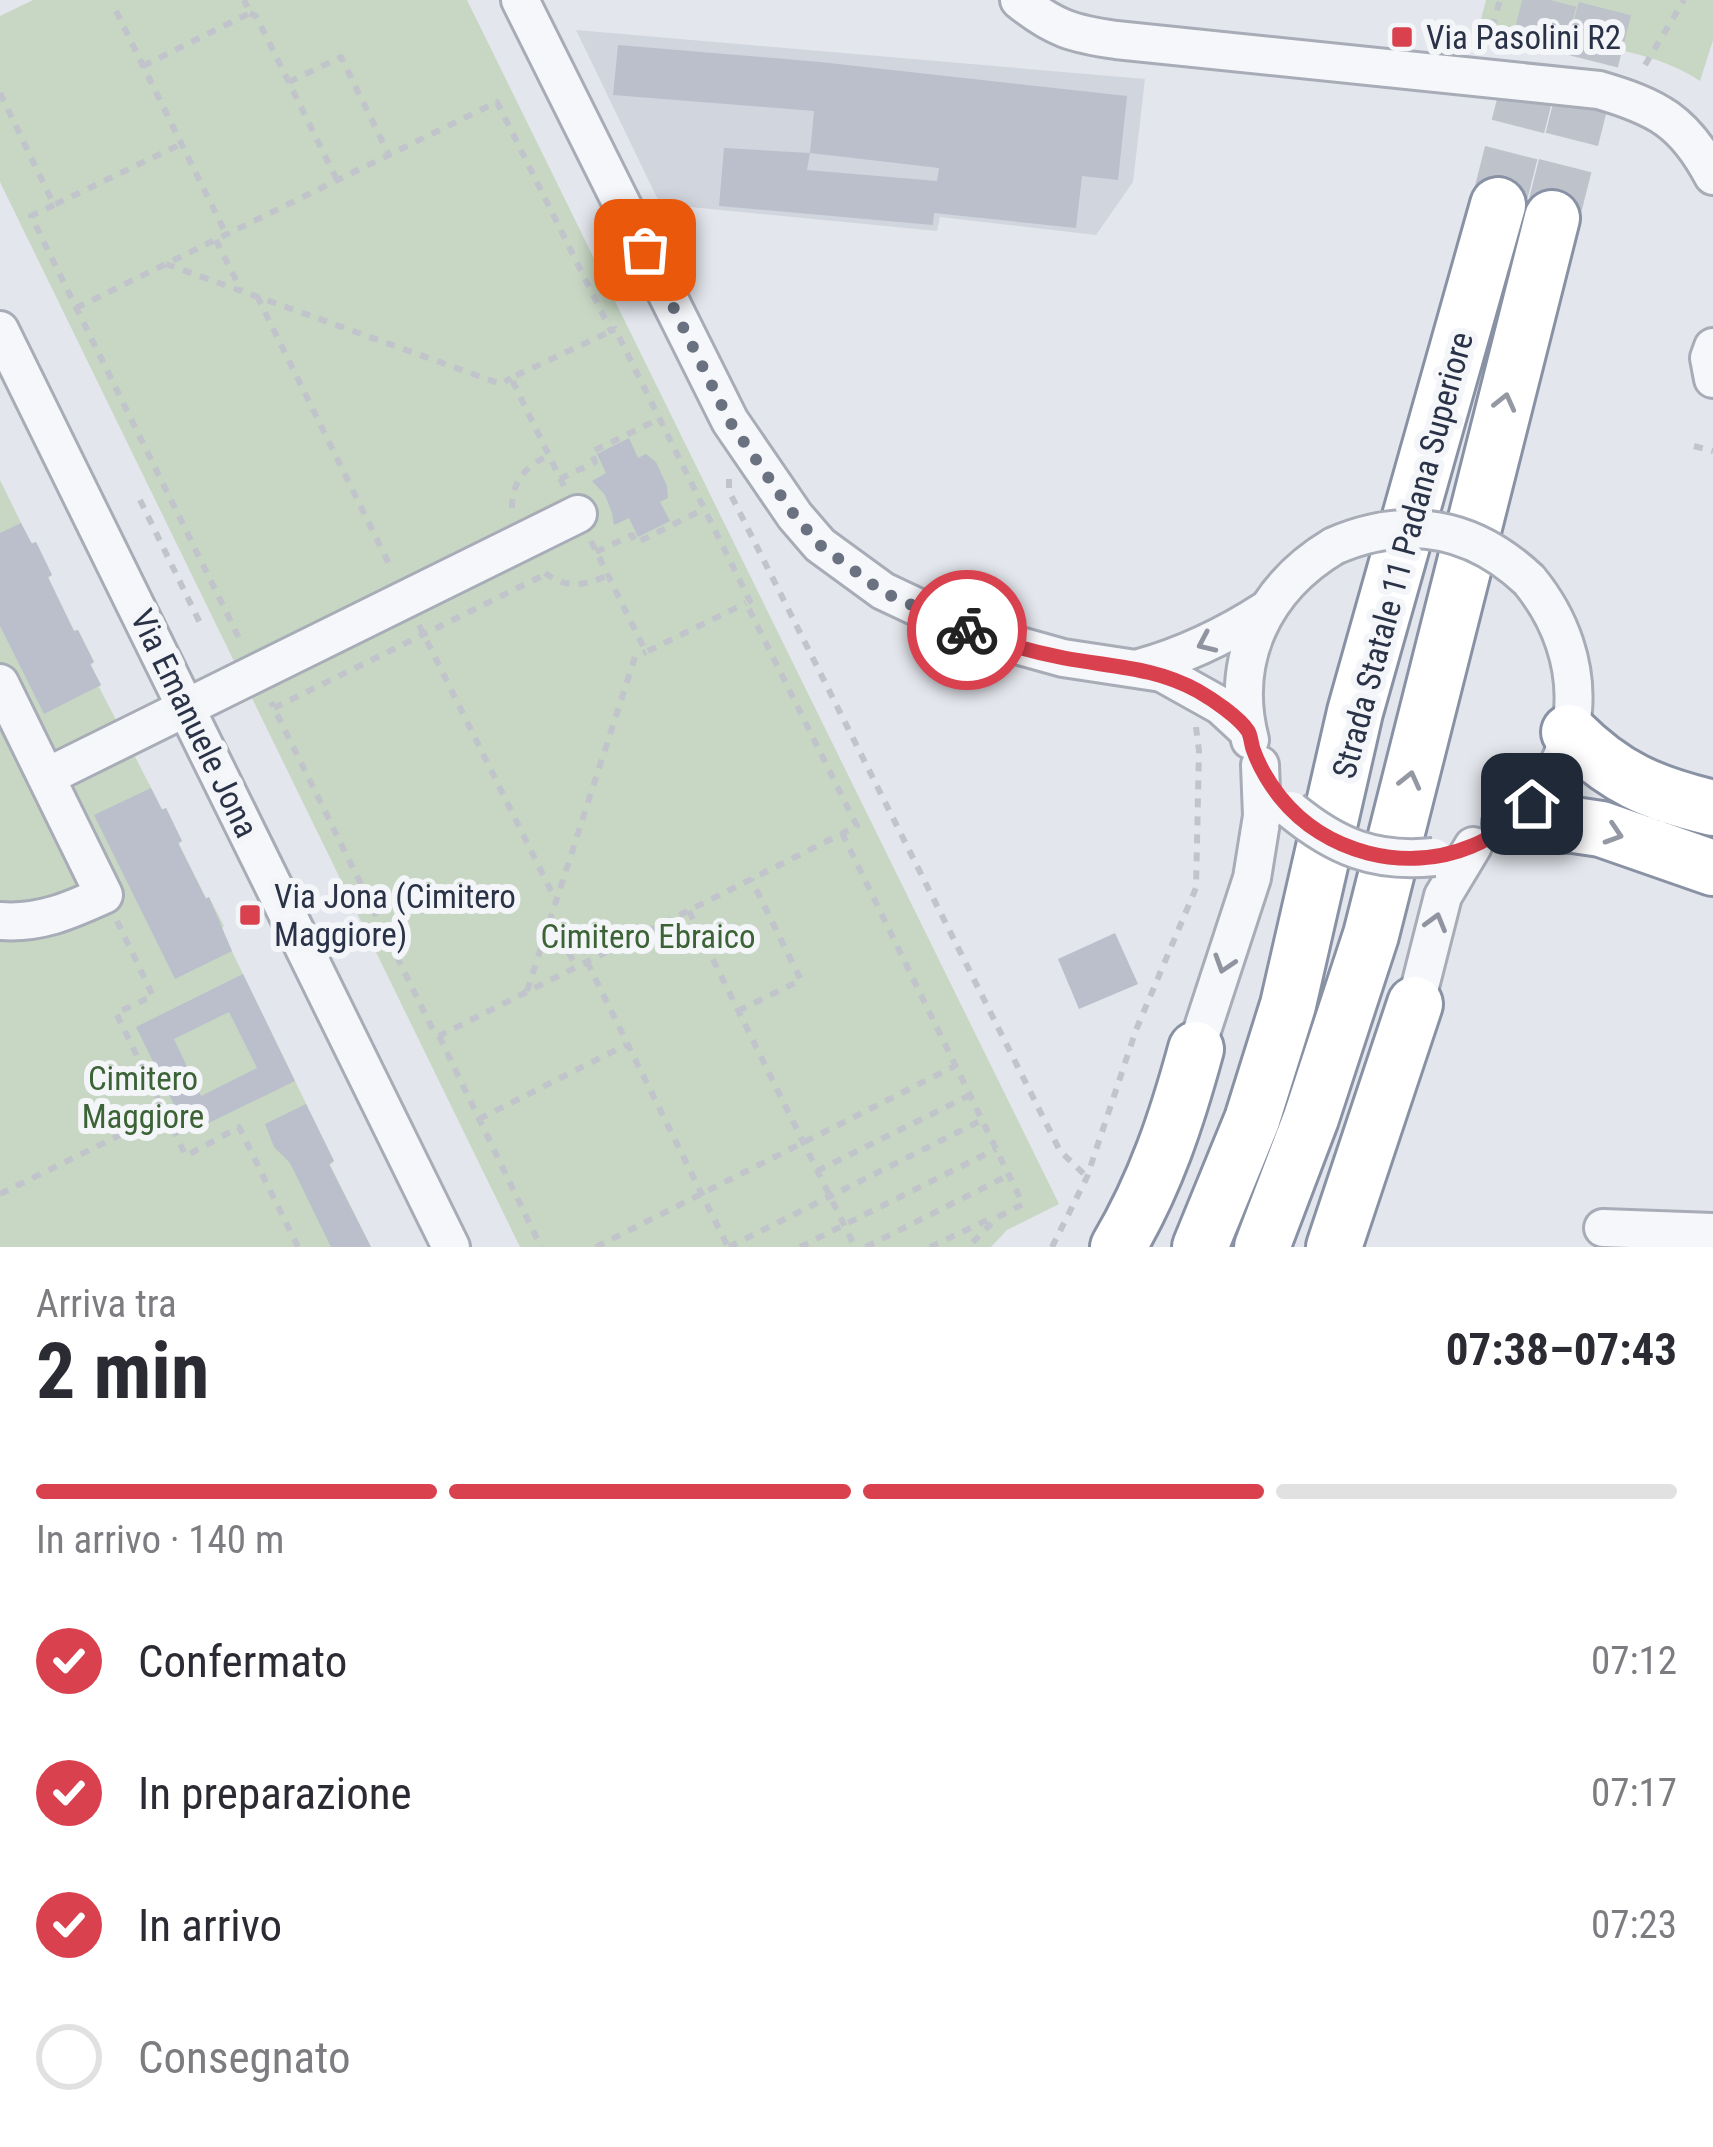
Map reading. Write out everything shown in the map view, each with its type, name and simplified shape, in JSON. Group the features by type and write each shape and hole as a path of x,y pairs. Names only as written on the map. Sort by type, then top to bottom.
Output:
{"highway":[{"name":"Strada Statale 11 Padana Superiore","path":"1200,1247 1246,1137 1288,1005 1355,712 1498,205"},
{"name":"Strada Statale 11 Padana Superiore","path":"1262,1247 1311,1118 1371,935 1552,218"},
{"path":"1165,1247 1223,1122 1355,712"},
{"path":"1570,732 1609,769 1629,780 1713,808"},
{"path":"1491,835 1574,825 1601,829 1713,868"},
{"path":"1289,1247 1332,1114 1371,935"},
{"path":"1334,1247 1414,1004"},
{"path":"1118,1247 1167,1147 1196,1049"}],"street":[{"path":"520,0 730,422 820,545 883,592 970,632 1063,658 1139,668 1179,681 1221,706 1254,748 1291,809 1317,831 1356,850 1399,859 1434,857 1491,835"},
{"path":"1019,0 1074,34 1599,90 1643,104 1674,123 1699,149 1713,176"},
{"name":"Via Emanuele Jona","path":"0,330 451,1247"},
{"path":"1713,347 1709,358 1713,379"},
{"path":"46,777 578,514"},
{"path":"1097,1247 1122,1206 1196,1049 1252,878 1262,816 1244,700 1253,638 1267,609 1295,574 1334,546 1384,530 1436,530 1482,545 1529,580 1555,615 1570,656 1574,699 1570,732 1540,794 1491,835 1443,896 1358,1247"},
{"path":"1139,668 1230,632 1267,609"},
{"path":"0,683 104,895 46,919 0,921"},
{"path":"1604,1228 1713,1232"}],"path":[{"path":"244,0 337,180"},
{"path":"1478,77 1500,0"},
{"path":"1645,64 1684,0"},
{"path":"116,11 226,235"},
{"path":"143,66 250,13"},
{"path":"289,82 341,57 389,155"},
{"path":"0,93 54,205"},
{"path":"76,308 32,216 182,144"},
{"path":"216,240 242,291"},
{"path":"166,264 500,383 511,379"},
{"path":"560,479 596,461 591,452 659,418"},
{"path":"730,422 729,491 1060,1151 1087,1177"},
{"path":"1694,446 1713,451"},
{"path":"140,500 202,627"},
{"path":"596,552 632,535 636,543 704,509"},
{"path":"274,708 546,574"},
{"path":"527,991 635,657 646,652"},
{"path":"1052,1247 1087,1177 1136,1030 1196,888 1199,751 1195,722 1179,681"},
{"path":"842,833 1023,1204 931,1247"},
{"path":"738,1011 801,980 752,879"},
{"path":"104,895 153,996 116,1013 186,1156 239,1127 298,1247"},
{"path":"688,910 855,1247"},
{"path":"551,917 576,967"},
{"path":"586,962 729,1247 982,1120"},
{"path":"439,1036 542,1247"},
{"path":"479,1119 627,1045"},
{"path":"596,1247 955,1066"},
{"path":"817,1171 970,1095"},
{"path":"0,1194 165,1113"},
{"path":"800,1247 996,1148"},
{"path":"866,1247 1009,1175"},
{"path":"968,1247 998,1216"}],"shaded area":[{"path":"576,30 1145,79 1133,182 1096,235 940,217 937,231 660,204"}],"green space":[{"name":"Cimitero Ebraico","path":"33,0 467,0 1059,1204 1007,1230 991,1247 520,1247 0,182 0,16"},
{"path":"1486,0 1713,0 1713,40 1700,81 1675,67 1621,51 1476,39"},
{"name":"Cimitero Maggiore","path":"0,480 94,662 99,687 224,926 221,929 371,1247 0,1247"}],"building":[{"path":"618,45 1127,96 1118,180 1082,176 1076,228 934,213 933,225 719,206 724,148 810,153 814,111 613,95","holes":["810,153 939,168 937,181 807,170"]},
{"path":"629,438 638,458 646,454 656,462 667,486 668,498 660,502 670,521 638,537 629,518 614,525 605,495 592,481 606,473 597,454"},
{"path":"21,523 32,544 36,542 101,685 44,714 0,626 0,533"},
{"path":"151,788 162,810 166,808 182,841 178,843 232,951 175,979 94,815"},
{"path":"1115,933 1138,984 1079,1009 1058,959"},
{"path":"243,974 295,1081 188,1133 136,1027","holes":["229,1012 257,1068 201,1096 174,1039"]},
{"path":"306,1104 334,1161 329,1164 371,1247 331,1247 290,1163 274,1147 265,1124"}],"tunnel":[{"path":"1498,205 1550,0"},
{"path":"1552,218 1607,0"}],"way so far":[{"path":"645,250 730,422 795,516 820,545 883,592 967,630"}],"place":[{"name":"Via Pasolini R2","path":"1402,37"},
{"name":"Via Jona (Cimitero Maggiore)","path":"250,915"}],"route":[{"path":"967,630 1063,658 1162,673 1201,692 1248,731 1260,765 1291,809 1317,831 1356,850 1399,859 1453,853 1492,836 1532,804"}]}
